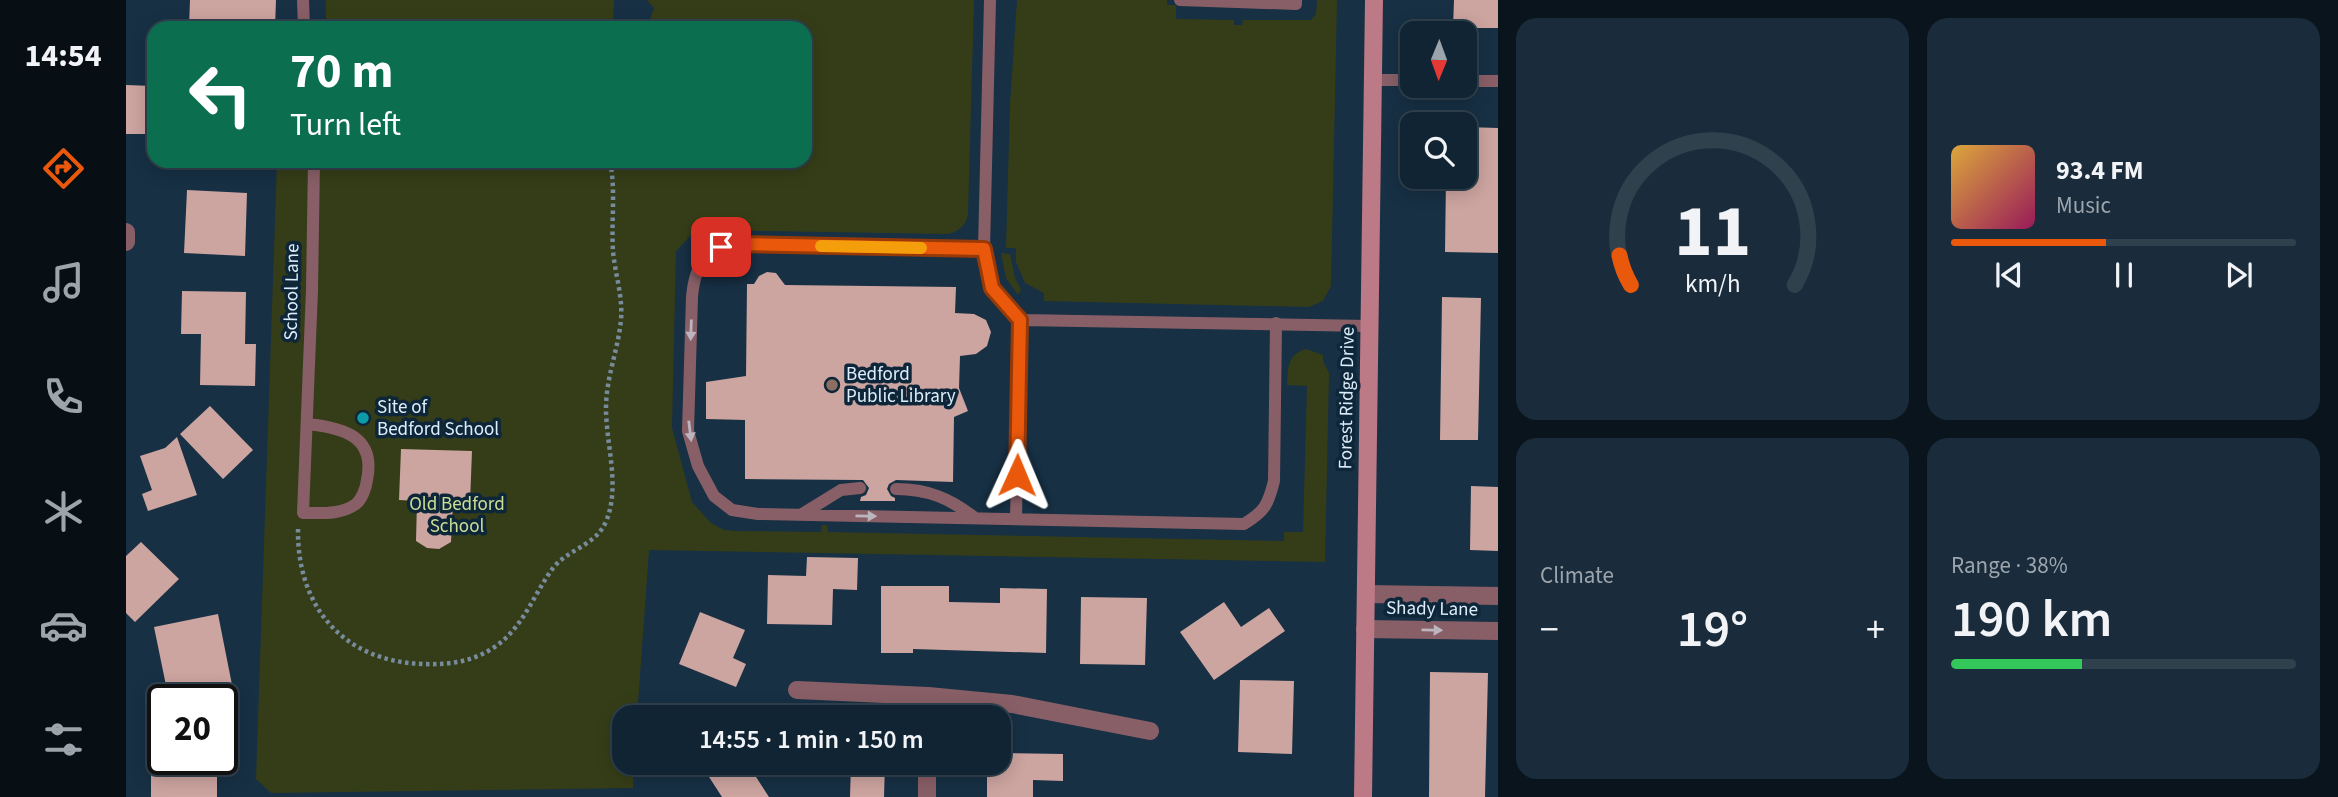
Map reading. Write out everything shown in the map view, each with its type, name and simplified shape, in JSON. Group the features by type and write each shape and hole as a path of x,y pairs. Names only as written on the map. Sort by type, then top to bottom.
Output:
{"main road":[{"name":"Forest Ridge Drive","path":"1363,797 1374,0"}],"street":[{"path":"126,232 126,242"},
{"name":"Shady Lane","path":"1366,594 1498,596"},
{"name":"Shady Lane","path":"1365,629 1498,631"},
{"path":"797,690 928,696 1012,704 1150,731"},
{"path":"928,696 928,705"},
{"path":"927,775 927,797"}],"lane":[{"path":"303,0 304,21"},
{"path":"990,0 984,249 992,288 1020,320 1016,519"},
{"path":"1180,0 1296,4 1296,0"},
{"path":"1373,80 1400,80"},
{"path":"1477,81 1498,81"},
{"name":"School Lane","path":"307,424 349,433 361,442 367,452 369,468 367,483 358,503 330,513 303,513 314,168"},
{"path":"984,249 738,244 721,247 705,257 694,278 688,431 698,466 715,496 732,510 758,514 1244,524 1262,513 1270,498 1274,481 1276,323"},
{"path":"1020,320 1369,326"},
{"path":"802,514 841,490 860,488"},
{"path":"896,489 938,494 958,504 975,518"}],"path":[{"path":"298,535 297,546 305,583 321,615 331,626 369,654 400,662 430,664 456,663 475,658 505,639 524,617 561,560 590,543 598,535 608,518 611,503 607,399 621,320 614,252 611,168"}],"green space":[{"path":"326,0 614,0 613,21 326,21"},
{"name":"Old Bedford School","path":"647,0 974,0 968,213 962,227 948,234 696,230 676,251 672,428 692,502 711,523 724,530 736,531 821,532 822,525 827,525 828,532 1284,541 1284,532 1303,532 1307,386 1287,385 1288,368 1292,359 1306,349 1323,355 1329,373 1325,562 649,550 638,705 612,705 612,775 634,775 633,788 271,793 256,779 277,168 812,168 812,21 649,21 654,8"},
{"path":"1017,0 1167,0 1167,5 1176,5 1176,19 1234,20 1234,25 1242,25 1243,20 1311,20 1316,14 1317,0 1337,0 1331,286 1323,301 1309,307 1044,301 1044,293 1025,283 1016,262 1016,248 1006,248 1010,104"},
{"path":"1001,253 1010,254 1015,278 1021,290 1018,295 1006,278"}],"building":[{"path":"190,0 276,0 275,21 189,21"},
{"path":"1454,0 1498,0 1498,28 1477,28 1477,21 1453,21"},
{"path":"126,85 147,86 147,134 126,134"},
{"path":"1477,127 1498,128 1498,253 1445,252 1446,189 1477,189"},
{"path":"187,190 247,193 245,256 184,253"},
{"name":"Bedford Public Library","path":"767,272 776,273 785,285 956,287 955,313 974,314 986,320 991,332 987,346 976,354 960,356 959,388 968,411 954,417 953,482 896,480 889,484 887,489 895,501 860,501 869,488 863,480 745,479 745,420 706,419 706,382 746,376 747,284 754,284 759,276"},
{"path":"182,291 246,292 245,344 256,344 255,386 200,385 201,334 181,334"},
{"path":"1442,297 1481,298 1478,440 1440,440"},
{"path":"210,406 253,450 223,479 180,434"},
{"path":"177,437 197,495 148,511 142,494 152,490 140,456 165,448"},
{"name":"Old Bedford School","path":"401,449 472,451 470,502 453,502 451,542 439,549 427,548 416,541 417,501 399,500"},
{"path":"1471,486 1498,487 1498,551 1470,550"},
{"path":"141,542 179,579 135,622 126,613 126,556"},
{"path":"807,557 858,558 857,590 833,589 832,625 767,624 768,575 806,576"},
{"path":"881,586 949,586 949,602 1000,603 1000,588 1047,589 1046,653 913,649 913,653 881,653"},
{"path":"1081,597 1147,598 1145,665 1080,664"},
{"path":"1224,602 1241,627 1269,608 1285,631 1214,680 1180,632"},
{"path":"700,612 745,630 733,658 746,664 736,687 679,664"},
{"path":"218,614 232,684 166,684 154,627"},
{"path":"1430,672 1488,673 1485,797 1429,797"},
{"path":"1240,680 1294,681 1292,754 1238,752"},
{"path":"1011,753 1063,754 1063,781 1033,780 1033,797 987,797 987,775 1011,775"},
{"path":"151,775 217,775 217,797 151,797"},
{"path":"708,775 755,775 769,797 722,797"},
{"path":"851,775 885,775 884,797 850,797"}],"slow traffic":[{"path":"821,246 921,248"}],"place":[{"name":"Bedford Public Library","path":"832,385"},
{"name":"Site of Bedford School","path":"363,418"}],"route":[{"path":"721,247 738,244 984,249 992,288 1020,320 1017,475"}]}
